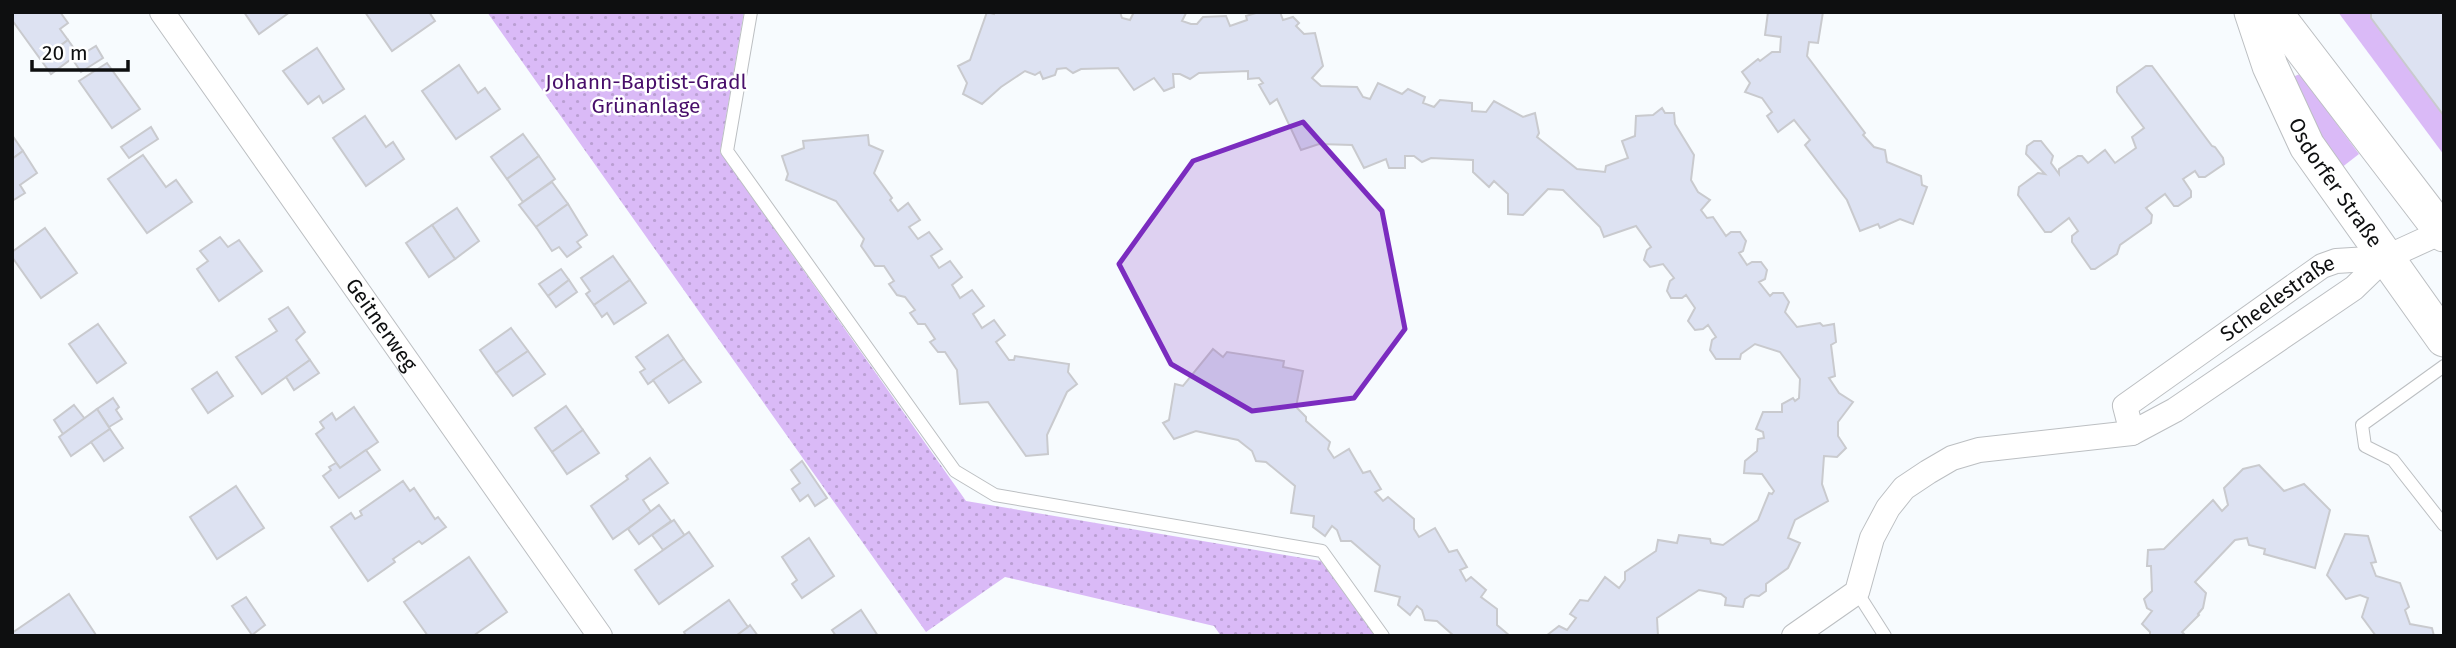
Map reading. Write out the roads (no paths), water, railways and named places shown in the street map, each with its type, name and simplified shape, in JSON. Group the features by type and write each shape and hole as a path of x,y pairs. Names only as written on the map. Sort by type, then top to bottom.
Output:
{"street":[{"name":"Geitnerweg","path":"162,12 600,636"},
{"name":"Osdorfer Straße","path":"2252,12 2270,66 2307,146 2444,339"},
{"path":"2274,12 2443,233 2385,258"},
{"name":"Scheelestraße","path":"2132,433 2125,406 2322,266 2336,261 2385,258"},
{"name":"Scheelestraße","path":"1857,592 1872,538 1888,508 1905,488 1952,458 1979,450 2132,433 2175,410 2354,288 2385,258"},
{"path":"1794,636 1857,592"}],"lane":[{"path":"751,12 727,151 955,471 995,495 1322,551 1383,636"},
{"path":"2444,366 2362,425 2365,446 2393,460 2444,525"},
{"path":"1857,592 1885,636"}],"park label":[{"name":"Johann-Baptist-Gradl Grünanlage","path":"646,94"}]}
